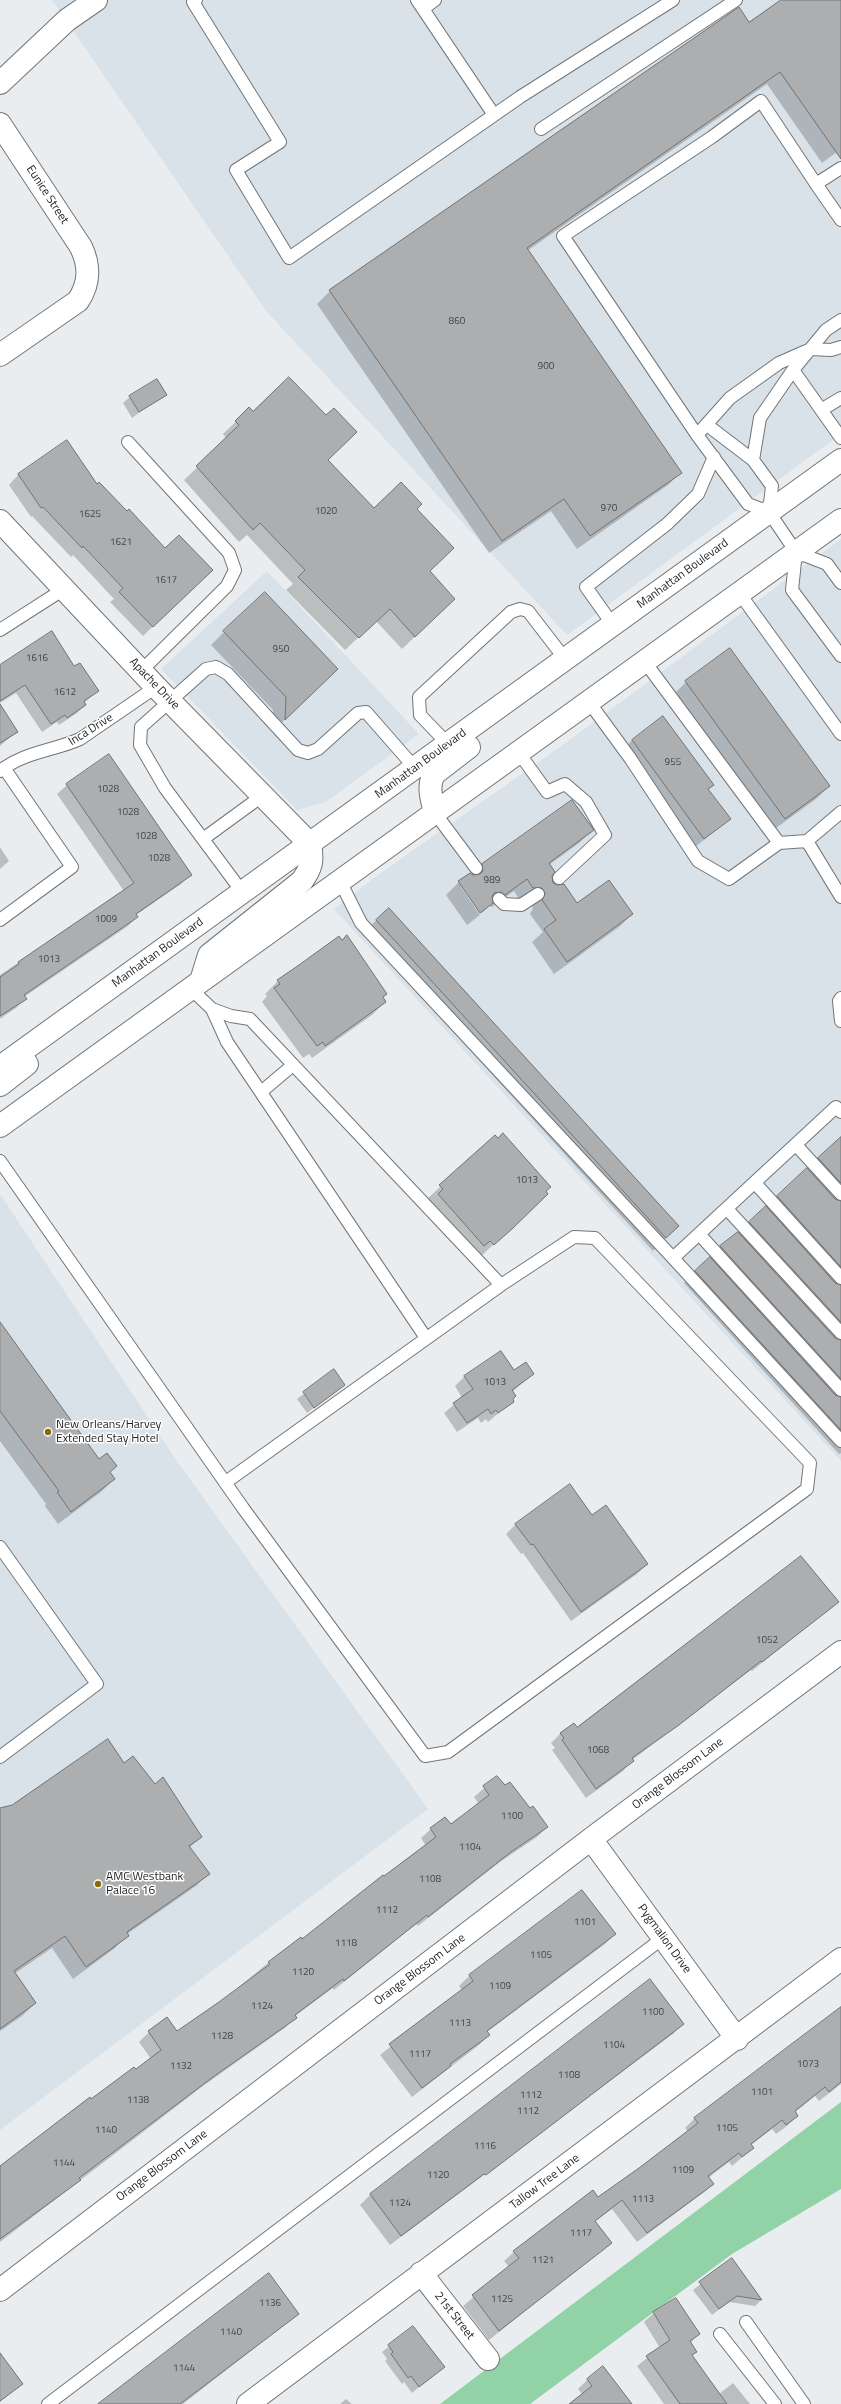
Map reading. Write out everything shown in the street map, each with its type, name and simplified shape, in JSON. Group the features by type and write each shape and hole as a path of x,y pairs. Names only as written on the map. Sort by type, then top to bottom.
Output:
{"street":[{"path":"0,83 67,20 96,0"},
{"name":"Eunice Street","path":"0,124 81,247 86,257 88,268 86,290 78,301 0,355"},
{"name":"Manhattan Boulevard","path":"0,1067 841,460"},
{"path":"0,1126 841,520"},
{"name":"Apache Drive","path":"0,521 163,694 310,844"},
{"path":"435,813 430,790 431,780 434,774 524,706 541,689 546,673"},
{"path":"196,984 209,955 302,881 311,869 313,861 310,844"},
{"path":"0,1085 83,1021 88,1003"},
{"name":"Orange Blossom Lane","path":"0,2290 591,1839 841,1652"},
{"name":"Pygmalion Drive","path":"591,1839 737,2039"},
{"name":"Tallow Tree Lane","path":"248,2404 421,2273 737,2039 841,1959"},
{"name":"21st Street","path":"421,2273 488,2359"}],"lane":[{"path":"196,0 193,2 280,142 236,170 289,258 494,115 673,0"},
{"path":"435,0 420,4 494,115"},
{"path":"541,129 736,0"},
{"path":"841,220 761,101 712,137 563,236 697,434 748,504 769,512 796,552 827,564 841,583"},
{"path":"816,184 841,168"},
{"path":"753,460 760,418 793,370 826,330 841,320"},
{"path":"697,434 707,425 730,398 779,363 811,349 831,350 841,347"},
{"path":"793,370 841,438"},
{"path":"821,410 841,398"},
{"path":"707,425 753,460 772,486 769,512"},
{"path":"128,442 229,553 235,570 227,586 141,671"},
{"path":"613,625 586,587 667,524 698,494 714,457"},
{"path":"796,552 792,590 841,656"},
{"path":"0,630 64,589"},
{"path":"740,594 841,734"},
{"path":"448,744 420,715 419,697 510,612 520,608 528,611 565,659"},
{"path":"645,662 779,843"},
{"path":"243,892 165,788 140,744 141,728 163,694 206,669 216,667 228,674 298,750 308,753 318,749 358,713 366,712 415,768"},
{"name":"Inca Drive","path":"2,770 28,754 67,745 80,739 163,694"},
{"path":"589,702 630,758 698,861 729,879 779,843 807,841 841,812"},
{"path":"519,753 548,792 565,784 586,802 605,834 559,878"},
{"path":"0,920 72,867 2,770"},
{"path":"203,839 262,796"},
{"path":"435,813 476,868"},
{"path":"807,841 841,898"},
{"path":"340,881 361,923 841,1441"},
{"path":"499,899 504,904 522,905 538,894"},
{"path":"196,984 212,1009 227,1042 426,1338"},
{"path":"841,998 838,1001 841,1021"},
{"path":"212,1009 250,1019 501,1286"},
{"path":"261,1092 293,1065"},
{"path":"673,1258 836,1107 841,1112"},
{"path":"796,1145 841,1194"},
{"path":"0,1161 243,1508 425,1756 448,1752 807,1489 810,1463 595,1238 574,1237 426,1338 226,1482"},
{"path":"755,1183 841,1278"},
{"path":"727,1209 841,1333"},
{"path":"699,1234 841,1390"},
{"path":"0,1547 97,1684 0,1757"},
{"path":"48,2404 663,1938"},
{"path":"746,2322 804,2404"},
{"path":"720,2334 775,2404"}],"shaded area":[{"path":"52,0 841,0 841,434 567,635 266,311"},
{"path":"841,539 841,1461 334,909 375,877 560,747"},
{"path":"267,571 419,734 326,802 297,810 161,669"},
{"path":"0,1194 179,1464 428,1809 0,2130"}],"green space":[{"path":"841,2102 841,2189 732,2254 530,2404 440,2404"}],"building":[{"path":"781,0 841,0 841,159 780,72 527,248 682,473 590,536 564,499 502,541 329,290 739,7 749,22"},
{"path":"289,377 326,415 334,408 357,432 328,460 374,508 401,482 422,504 417,509 454,548 430,571 455,599 415,637 390,609 359,638 298,577 305,570 260,523 253,530 196,466 239,425 235,421 249,407 253,411"},
{"path":"157,379 167,395 139,412 129,396"},
{"path":"67,440 97,484 99,482 127,511 129,509 165,548 179,535 213,570 153,627 119,592 123,588 83,546 82,548 43,507 41,508 18,474"},
{"path":"265,592 338,669 285,720 286,697 223,631"},
{"path":"52,631 74,666 80,663 99,691 84,701 86,705 67,718 65,715 51,724 25,685 0,701 0,665"},
{"path":"730,648 830,786 785,819 685,681"},
{"path":"0,704 18,732 0,743"},
{"path":"663,716 714,785 708,789 731,819 704,839 632,740"},
{"path":"109,754 192,875 136,914 138,917 24,995 27,999 0,1016 0,977 19,964 18,962 134,883 66,784"},
{"path":"572,800 594,830 549,863 555,872 552,876 553,883 557,885 564,884 577,903 609,880 633,914 567,962 544,929 556,920 542,900 545,894 542,888 533,888 527,879 505,895 501,892 494,893 492,897 493,903 480,913 458,881 470,873 473,875 480,874 483,871 482,864"},
{"path":"389,908 679,1226 666,1238 376,920"},
{"path":"347,935 387,994 383,997 386,1002 325,1046 323,1042 317,1046 274,988 280,984 277,980 339,936 342,940"},
{"path":"503,1133 551,1187 546,1191 548,1194 494,1245 490,1241 484,1246 438,1194 443,1189 439,1185 495,1135 498,1138"},
{"path":"841,1137 841,1183 818,1158"},
{"path":"807,1168 835,1199 841,1201 841,1267 777,1196"},
{"path":"766,1206 835,1283 841,1285 841,1322 749,1222"},
{"path":"738,1232 835,1338 841,1340 841,1379 720,1246"},
{"path":"710,1257 835,1395 841,1397 841,1430 695,1271"},
{"name":"New Orleans/Harvey Extended Stay Hotel","path":"0,1322 99,1459 107,1453 117,1466 110,1472 115,1479 71,1512 57,1492 59,1491 0,1411"},
{"path":"501,1351 514,1370 526,1362 534,1374 512,1390 516,1396 513,1399 514,1402 498,1413 496,1410 491,1414 488,1409 467,1423 453,1403 473,1389 464,1376"},
{"path":"334,1369 345,1385 314,1408 303,1392"},
{"path":"570,1484 592,1515 606,1505 648,1564 581,1612 533,1544 531,1545 515,1524"},
{"path":"801,1556 839,1602 679,1725 632,1758 634,1761 596,1789 562,1740 564,1738 560,1733 574,1723 577,1727"},
{"name":"AMC Westbank Palace 16","path":"108,1739 124,1763 133,1756 155,1784 163,1777 202,1837 189,1846 210,1874 127,1932 129,1936 86,1967 65,1936 14,1971 36,2003 0,2029 0,1808 12,1805"},
{"path":"497,1776 505,1785 510,1782 530,1808 533,1806 548,1827 511,1852 428,1917 427,1915 344,1981 343,1979 295,2015 297,2018 213,2077 79,2178 81,2180 0,2239 0,2166 90,2097 91,2099 134,2067 136,2069 161,2050 148,2031 167,2017 177,2031 219,2002 270,1964 268,1962 301,1937 302,1939 383,1875 384,1876 436,1837 430,1828 445,1817 451,1824 489,1795 483,1786"},
{"path":"582,1890 616,1934 487,2031 490,2035 450,2064 451,2066 422,2088 389,2044 473,1981 469,1975"},
{"path":"650,1979 684,2024 486,2175 484,2174 401,2236 370,2194"},
{"path":"841,2007 841,2082 829,2092 825,2087 795,2111 798,2116 786,2125 782,2120 751,2144 754,2148 742,2157 739,2153 708,2176 714,2184 647,2233 622,2200 595,2221 612,2243 499,2331 472,2295 519,2258 513,2251 593,2190 598,2197 639,2168 698,2123 694,2118"},
{"path":"732,2258 762,2300 737,2296 719,2309 699,2282"},
{"path":"269,2273 299,2314 180,2404 98,2404"},
{"path":"676,2298 700,2334 690,2341 697,2352 692,2355 727,2404 680,2404 646,2356 670,2340 653,2312"},
{"path":"413,2326 445,2367 419,2387 411,2376 408,2378 391,2354 393,2352 388,2345"},
{"path":"0,2353 23,2384 0,2401"},
{"path":"603,2366 632,2404 569,2404 592,2386 587,2379"}],"place":[{"name":"New Orleans/Harvey Extended Stay Hotel","path":"48,1432"},
{"name":"AMC Westbank Palace 16","path":"98,1884"}]}
